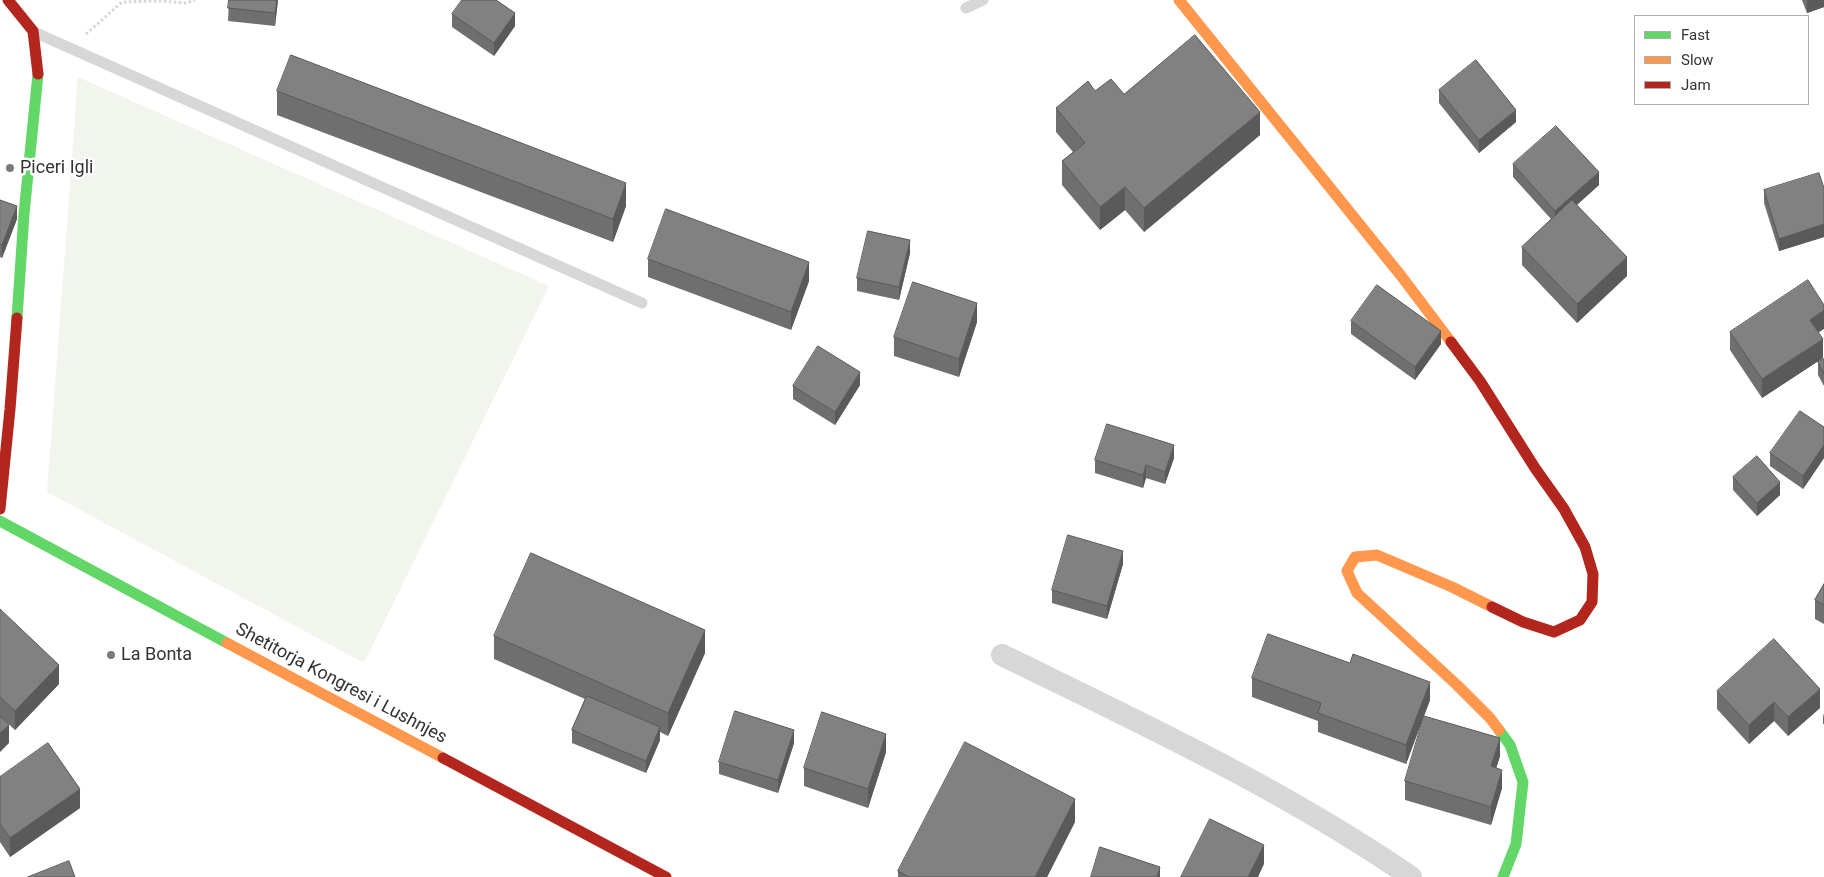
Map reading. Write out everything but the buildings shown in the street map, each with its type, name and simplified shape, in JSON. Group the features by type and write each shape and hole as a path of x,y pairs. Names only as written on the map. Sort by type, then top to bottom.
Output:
{"street":[{"path":"0,509 10,409 24,214 39,79 33,31 8,0"},
{"path":"1179,0 1402,277 1480,381 1535,468 1564,509 1585,547 1594,574 1592,602 1580,620 1554,632 1523,622 1452,587 1377,555 1355,557 1347,571 1357,593 1457,685 1490,718 1510,745 1523,782 1516,844 1503,877"},
{"name":"Shetitorja Kongresi i Lushnjes","path":"0,521 666,877"},
{"path":"1002,655 1218,761 1368,847 1411,877"}],"lane":[{"path":"966,8 983,0"},
{"path":"33,31 642,303"}],"path":[{"path":"70,48 122,2 160,1 186,3 195,0"}],"shaded area":[{"path":"78,77 549,286 364,663 47,492"}],"traffic: fast":[{"path":"17,318 24,214 38,74"},
{"path":"0,521 227,643"},
{"path":"1499,730 1510,745 1523,782 1516,844 1503,877"}],"traffic: slow":[{"path":"1179,0 1402,277 1451,342"},
{"path":"1492,607 1452,587 1377,555 1355,557 1347,571 1357,593 1457,685 1490,718 1499,730"},
{"path":"227,643 443,758"}],"traffic: jam":[{"path":"8,0 33,31 38,74"},
{"path":"0,509 17,318"},
{"path":"1451,342 1480,381 1535,468 1564,509 1585,547 1593,574 1592,602 1580,620 1554,632 1523,622 1492,607"},
{"path":"443,758 666,877"}],"place":[{"name":"Piceri Igli","path":"10,168"},
{"name":"La Bonta","path":"111,655"}]}
